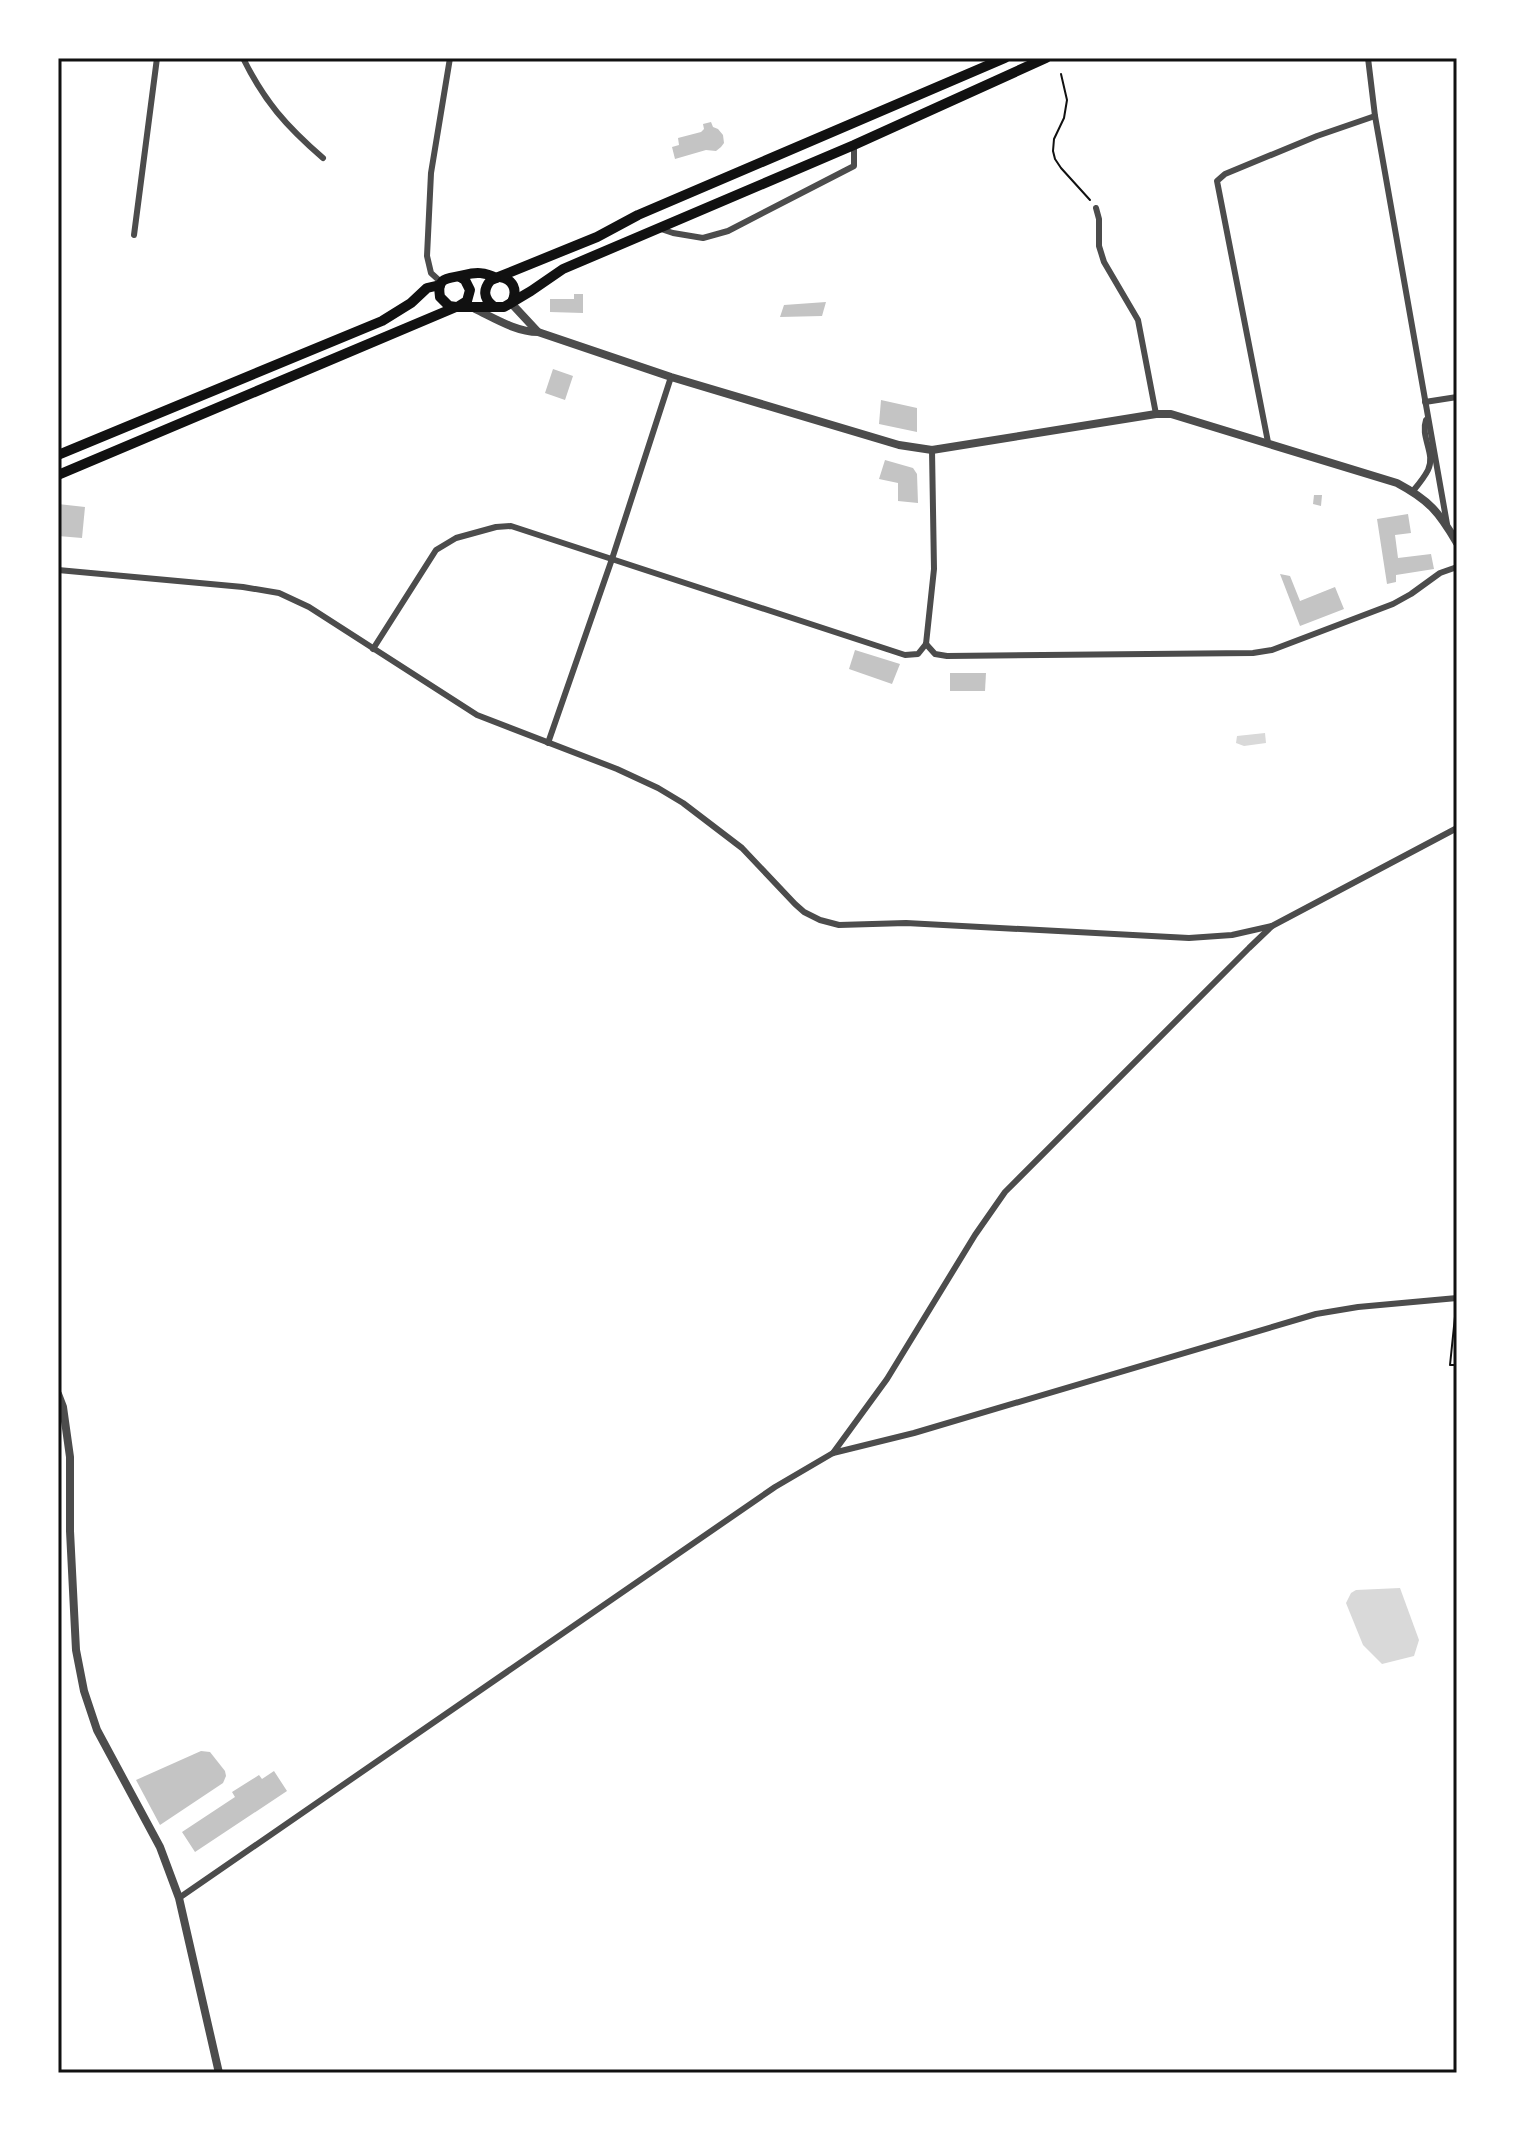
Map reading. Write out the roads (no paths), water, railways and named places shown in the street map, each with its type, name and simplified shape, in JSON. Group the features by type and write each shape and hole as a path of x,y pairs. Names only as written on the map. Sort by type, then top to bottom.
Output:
{"main road":[{"path":"494,307 485,297 491,280 597,237 638,215 1005,58"},
{"path":"441,284 439,291 444,303 475,309 504,307 563,269 854,145 1046,58"},
{"path":"58,455 382,321 411,303 427,288 441,284 450,276 487,273 505,278 514,285 512,303"},
{"path":"58,475 457,306 467,301 470,290 460,277"}],"street":[{"path":"134,235 157,58"},
{"path":"243,58 265,99 323,158"},
{"path":"441,284 431,273 427,256 431,173 450,58"},
{"path":"1368,58 1375,116 1447,527"},
{"path":"1268,442 1217,181 1225,174 1290,147 1375,116"},
{"path":"658,228 703,238 728,231 854,166 854,145"},
{"path":"1096,208 1099,246 1104,262 1138,320 1156,414"},
{"path":"512,303 538,332"},
{"path":"494,307 502,321"},
{"path":"475,309 532,332 671,377 899,445 932,450 1171,414 1390,480 1413,491 1433,507 1457,543"},
{"path":"548,743 671,377"},
{"path":"1425,402 1457,397"},
{"path":"1413,491 1429,470 1431,460 1423,427 1427,416"},
{"path":"373,649 436,550 456,538 511,526 905,655 918,654 926,644 934,569 932,450"},
{"path":"926,644 935,654 947,656 1253,653 1272,650 1393,604 1440,573 1457,567"},
{"path":"58,570 279,593 309,607 477,715 658,788 742,848 804,912 839,925 906,923 1189,938 1232,935 1272,926 1457,828"},
{"path":"833,1453 887,1379 975,1235 1005,1192 1272,926"},
{"path":"179,1898 497,1676 775,1487 833,1453 914,1433 1316,1314 1358,1307 1457,1300"},
{"path":"58,1394 63,1407 70,1457 76,1650 84,1691 97,1730 160,1847 179,1898 219,2073"}]}
